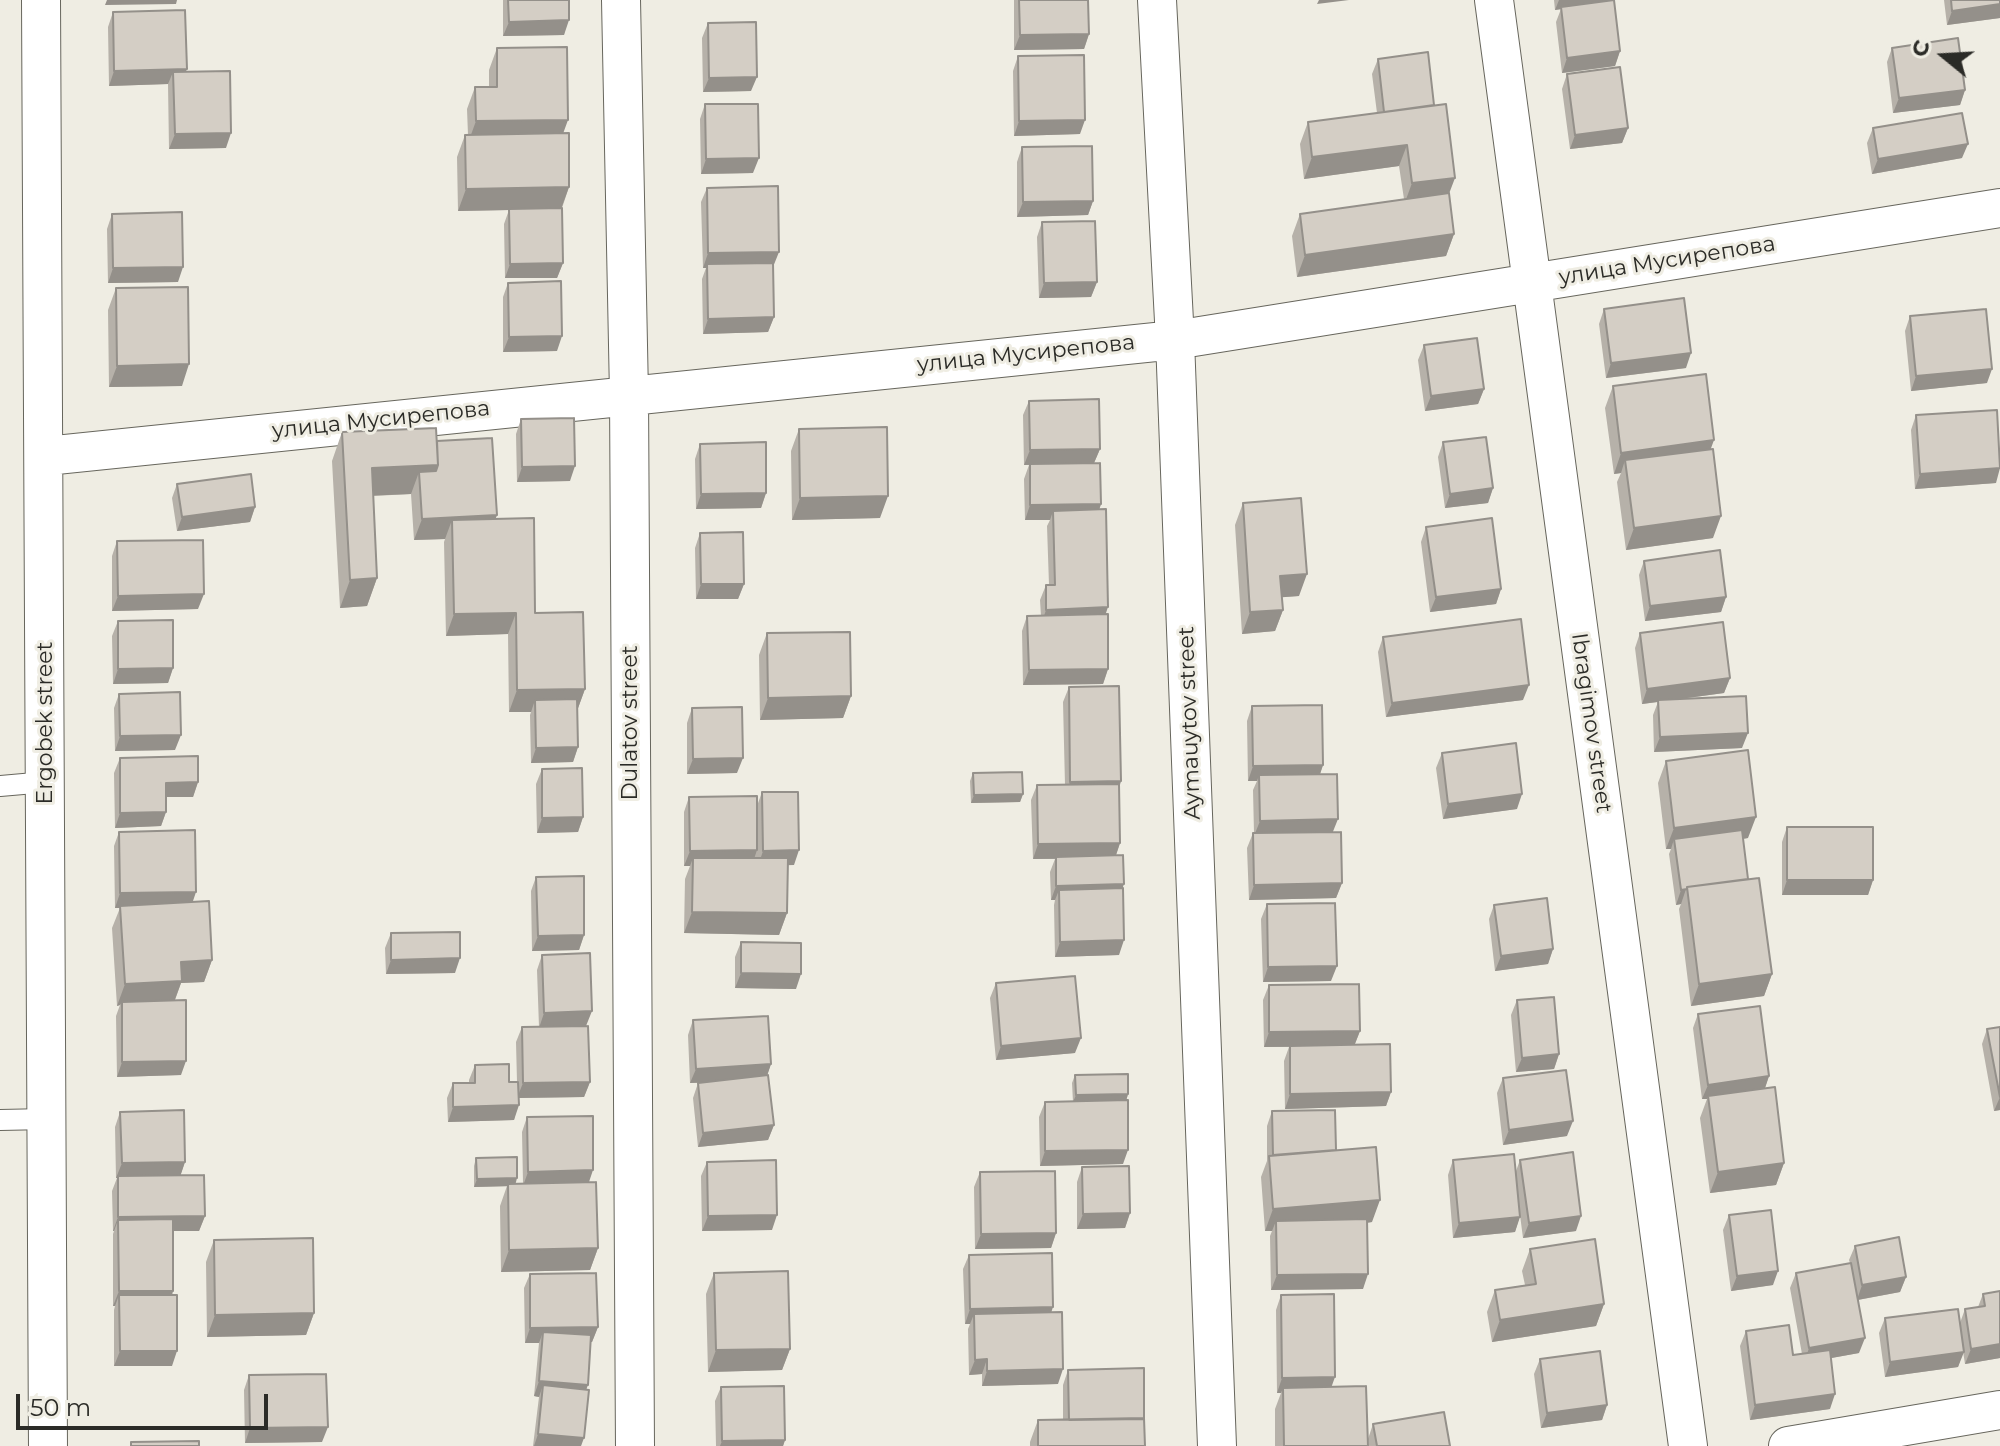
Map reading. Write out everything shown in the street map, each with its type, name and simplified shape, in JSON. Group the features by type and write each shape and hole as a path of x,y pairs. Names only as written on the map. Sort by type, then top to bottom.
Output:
{"street":[{"name":"Ergobek street","path":"41,0 46,456 48,1446"},
{"name":"Dulatov street","path":"621,0 629,394 635,1446"},
{"name":"Aymauytov street","path":"1157,0 1175,340 1217,1446"},
{"name":"Ibragimov street","path":"1494,0 1688,1446"},
{"name":"улица Мусирепова","path":"46,456 1175,340 2000,208"},
{"path":"1788,1446 2000,1410"}],"lane":[{"path":"0,786 46,782"},
{"path":"0,1120 47,1119"}],"building":[{"path":"508,0 569,0 569,20 509,22"},
{"path":"1019,0 1088,0 1089,34 1020,35"},
{"path":"1614,0 1620,51 1567,58 1561,7"},
{"path":"1951,0 2000,0 2000,4 1952,11"},
{"path":"185,10 187,69 114,71 113,12"},
{"path":"756,22 757,77 709,78 708,23"},
{"path":"1958,38 1965,90 1899,98 1892,48"},
{"path":"567,47 568,120 476,121 475,87 497,87 497,48"},
{"path":"1428,52 1434,105 1384,112 1378,59"},
{"path":"1084,55 1085,120 1019,121 1018,56"},
{"path":"1620,67 1628,128 1575,135 1567,74"},
{"path":"230,71 231,133 175,134 173,72"},
{"path":"705,104 758,104 759,158 706,159"},
{"path":"1446,104 1455,178 1412,183 1407,145 1312,157 1308,122"},
{"path":"1962,113 1968,144 1878,159 1873,128"},
{"path":"569,133 569,187 466,189 465,135"},
{"path":"1092,146 1093,201 1023,202 1022,147"},
{"path":"778,186 779,252 708,253 707,188"},
{"path":"1449,193 1454,234 1305,255 1300,214"},
{"path":"562,208 563,263 510,264 509,209"},
{"path":"182,212 183,267 113,268 112,214"},
{"path":"1095,221 1097,282 1044,283 1042,222"},
{"path":"773,263 774,317 708,319 707,264"},
{"path":"561,281 562,336 509,337 508,283"},
{"path":"188,287 189,364 117,366 116,288"},
{"path":"1684,298 1691,353 1611,363 1604,309"},
{"path":"1986,309 1992,369 1916,376 1910,316"},
{"path":"1477,338 1484,389 1431,396 1424,345"},
{"path":"1706,374 1714,440 1621,453 1613,386"},
{"path":"1099,399 1100,449 1030,450 1029,401"},
{"path":"1997,410 2000,468 1920,474 1916,415"},
{"path":"574,418 575,466 522,467 521,419"},
{"path":"887,427 888,496 800,498 799,429"},
{"path":"436,428 438,465 372,468 377,578 350,580 342,432"},
{"path":"1486,437 1493,488 1450,494 1443,442"},
{"path":"492,438 497,515 422,519 419,472 436,471 437,441"},
{"path":"766,442 766,493 701,494 700,444"},
{"path":"1713,449 1721,516 1634,528 1625,460"},
{"path":"1100,463 1101,504 1030,505 1030,464"},
{"path":"251,474 255,507 182,517 177,484"},
{"path":"1301,498 1307,574 1280,576 1283,610 1250,612 1243,503"},
{"path":"1106,509 1108,607 1046,610 1046,585 1055,585 1053,511"},
{"path":"534,518 535,613 583,612 585,689 517,690 516,613 454,614 452,520"},
{"path":"1492,518 1501,589 1436,597 1426,527"},
{"path":"743,532 744,584 701,584 700,533"},
{"path":"203,540 204,594 118,596 117,541"},
{"path":"1720,550 1726,597 1650,606 1644,561"},
{"path":"1108,614 1108,669 1029,670 1027,616"},
{"path":"1521,619 1529,685 1392,703 1383,637"},
{"path":"173,620 173,668 118,669 118,621"},
{"path":"1723,622 1730,678 1647,689 1640,633"},
{"path":"850,632 851,696 768,698 767,633"},
{"path":"1119,686 1121,781 1070,782 1069,687"},
{"path":"180,692 181,735 120,736 119,694"},
{"path":"1746,696 1748,733 1660,737 1658,700"},
{"path":"577,699 578,747 536,748 535,700"},
{"path":"1322,705 1323,765 1253,766 1252,706"},
{"path":"742,707 743,758 693,759 692,708"},
{"path":"1516,743 1522,794 1448,804 1442,753"},
{"path":"1748,750 1756,817 1674,828 1666,761"},
{"path":"198,756 198,782 166,783 166,812 120,813 120,758"},
{"path":"582,768 583,817 542,818 542,769"},
{"path":"1022,772 1023,794 974,795 973,773"},
{"path":"1337,774 1338,819 1260,821 1259,775"},
{"path":"1119,784 1120,843 1038,844 1037,785"},
{"path":"762,792 798,792 799,850 763,851"},
{"path":"757,796 757,850 690,851 689,797"},
{"path":"1787,827 1873,827 1873,880 1787,880"},
{"path":"195,830 196,892 120,893 119,832"},
{"path":"1742,830 1748,879 1681,890 1674,839"},
{"path":"1341,832 1342,883 1254,885 1253,833"},
{"path":"1123,855 1124,884 1056,886 1056,857"},
{"path":"693,858 788,858 787,913 692,912"},
{"path":"584,876 584,935 538,936 536,877"},
{"path":"1759,878 1772,974 1699,984 1687,887"},
{"path":"1123,888 1124,940 1060,942 1059,890"},
{"path":"1547,898 1553,949 1501,956 1494,905"},
{"path":"209,901 212,960 181,962 182,981 125,984 120,906"},
{"path":"1335,903 1337,966 1268,967 1267,904"},
{"path":"460,932 460,958 391,960 391,933"},
{"path":"741,942 801,943 801,974 741,973"},
{"path":"590,953 592,1011 544,1013 542,955"},
{"path":"1075,976 1081,1038 1001,1046 996,983"},
{"path":"1359,984 1360,1031 1269,1032 1269,985"},
{"path":"1554,997 1559,1054 1522,1058 1517,1000"},
{"path":"186,1000 186,1061 122,1062 122,1002"},
{"path":"1760,1006 1769,1076 1708,1085 1698,1014"},
{"path":"768,1016 771,1064 696,1069 693,1020"},
{"path":"588,1026 590,1082 523,1083 522,1027"},
{"path":"2000,1027 2000,1097 1987,1029"},
{"path":"1390,1044 1391,1092 1290,1094 1290,1046"},
{"path":"509,1064 509,1082 518,1082 519,1105 453,1107 453,1083 475,1083 475,1065"},
{"path":"1566,1070 1573,1121 1509,1130 1503,1078"},
{"path":"1128,1074 1128,1094 1076,1095 1075,1075"},
{"path":"768,1075 774,1125 703,1133 698,1083"},
{"path":"1775,1087 1784,1163 1718,1172 1708,1096"},
{"path":"1128,1100 1128,1150 1045,1151 1045,1102"},
{"path":"184,1110 185,1162 122,1163 120,1112"},
{"path":"1335,1110 1336,1150 1273,1155 1272,1111"},
{"path":"593,1116 593,1170 528,1172 527,1117"},
{"path":"1376,1147 1380,1200 1273,1209 1269,1156"},
{"path":"1573,1152 1581,1216 1529,1223 1520,1160"},
{"path":"1514,1154 1520,1217 1459,1223 1453,1160"},
{"path":"517,1157 517,1178 477,1179 476,1158"},
{"path":"776,1160 777,1215 708,1216 707,1162"},
{"path":"1129,1166 1130,1213 1083,1214 1082,1167"},
{"path":"1055,1171 1056,1233 981,1234 980,1172"},
{"path":"204,1175 205,1216 118,1217 118,1176"},
{"path":"596,1182 598,1248 509,1250 508,1184"},
{"path":"1771,1210 1778,1271 1737,1276 1729,1215"},
{"path":"173,1219 173,1291 119,1291 118,1220"},
{"path":"1367,1219 1368,1274 1277,1275 1276,1221"},
{"path":"1899,1237 1906,1277 1862,1285 1855,1246"},
{"path":"313,1238 314,1313 215,1315 214,1240"},
{"path":"1595,1239 1604,1304 1500,1320 1495,1290 1536,1284 1530,1249"},
{"path":"1052,1253 1053,1307 970,1309 969,1255"},
{"path":"1851,1263 1865,1338 1809,1348 1796,1273"},
{"path":"788,1271 790,1349 716,1350 714,1273"},
{"path":"596,1273 598,1327 530,1328 530,1274"},
{"path":"2000,1291 2000,1344 1971,1349 1965,1309 1985,1306 1983,1294"},
{"path":"1334,1294 1335,1377 1282,1378 1281,1295"},
{"path":"119,1295 177,1295 177,1351 120,1351"},
{"path":"1958,1309 1964,1352 1890,1362 1885,1318"},
{"path":"1062,1312 1063,1369 987,1371 987,1359 975,1360 974,1314"},
{"path":"1789,1325 1793,1355 1830,1350 1835,1394 1755,1405 1746,1331"},
{"path":"543,1332 591,1335 588,1385 539,1381"},
{"path":"1600,1351 1607,1405 1547,1413 1540,1359"},
{"path":"1144,1368 1144,1419 1069,1420 1068,1370"},
{"path":"326,1374 328,1427 250,1428 249,1375"},
{"path":"543,1385 589,1390 584,1438 538,1434"},
{"path":"784,1386 785,1440 722,1441 721,1387"},
{"path":"1366,1386 1368,1446 1284,1446 1283,1388"},
{"path":"1444,1412 1450,1446 1377,1446 1373,1424"},
{"path":"1144,1418 1145,1446 1038,1446 1038,1420"},
{"path":"199,1441 199,1446 131,1446 131,1442"}]}
